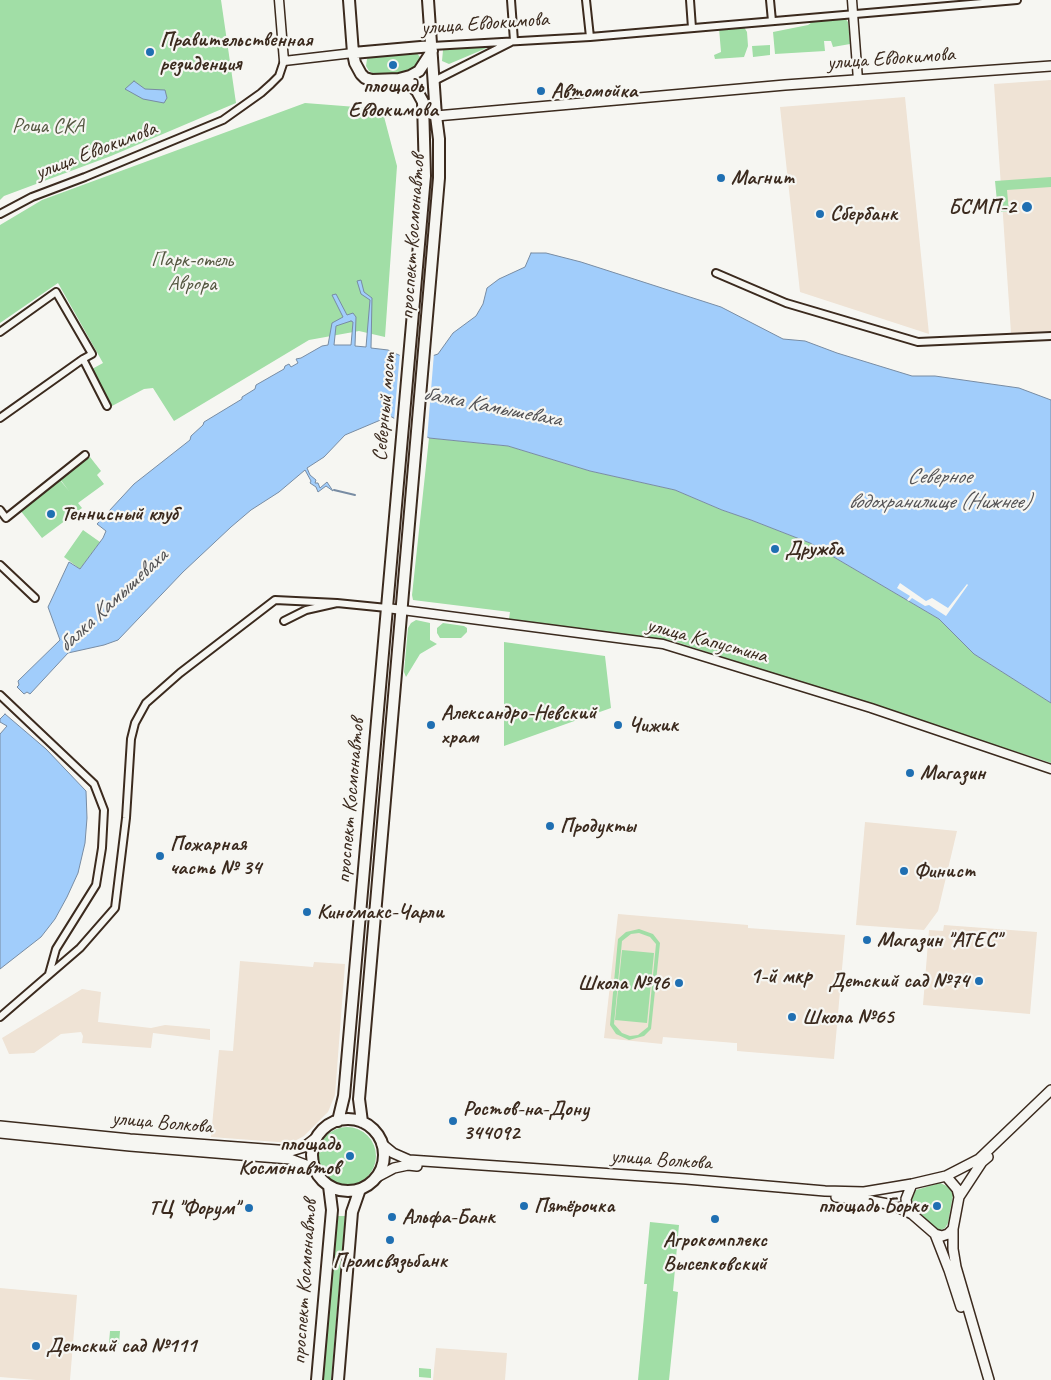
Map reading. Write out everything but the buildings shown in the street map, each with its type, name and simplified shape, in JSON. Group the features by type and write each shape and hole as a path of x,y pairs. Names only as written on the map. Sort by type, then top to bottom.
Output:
{"main road":[{"path":"348,0 353,53 357,68 365,78 372,80 399,79 419,71 432,49"},
{"name":"проспект Космонавтов","path":"425,335 440,178 439,140 428,0"},
{"name":"улица Евдокимова","path":"353,53 432,49"},
{"name":"улица Евдокимова","path":"436,116 858,80 1051,66"},
{"path":"399,79 412,86 417,91 424,109 429,114 436,116"},
{"name":"проспект Космонавтов","path":"410,333 421,236 425,176 424,109"},
{"name":"Северный мост","path":"398,483 410,333"},
{"name":"Северный мост","path":"412,485 425,335"},
{"name":"проспект Космонавтов","path":"338,1121 344,1096 398,483"},
{"name":"проспект Космонавтов","path":"362,1122 358,1099 412,485"},
{"path":"953,1229 948,1234 942,1236 935,1234 912,1214 907,1206 906,1199 912,1184 946,1176 979,1159 1051,1090"},
{"path":"989,1380 956,1268 953,1249 953,1229 960,1197 982,1162 1051,1097"},
{"path":"338,1121 362,1122 371,1128 382,1144 384,1154 377,1176 368,1185 360,1189 345,1191 329,1186 314,1168 313,1149 317,1138 323,1130 338,1121"},
{"name":"улица Волкова","path":"0,1126 130,1139 291,1151 304,1147 317,1138"},
{"name":"улица Волкова","path":"0,1133 290,1159 314,1168"},
{"name":"улица Волкова","path":"382,1144 393,1153 409,1160 506,1168 686,1179 825,1191 864,1192 912,1184"},
{"name":"улица Волкова","path":"377,1176 394,1168 408,1165 685,1184 864,1199 893,1205 912,1214"},
{"path":"946,1176 957,1189 960,1197"},
{"name":"проспект Космонавтов","path":"317,1380 332,1210 329,1186"},
{"name":"проспект Космонавтов","path":"338,1380 352,1212 360,1189"},
{"path":"935,1234 949,1270 983,1380"}],"street":[{"path":"279,0 284,61"},
{"path":"434,81 514,41 511,0"},
{"path":"586,0 590,37"},
{"path":"690,0 692,28"},
{"path":"770,0 772,21"},
{"path":"852,0 858,80"},
{"name":"улица Евдокимова","path":"432,49 853,14 937,3 1017,0"},
{"name":"улица Евдокимова","path":"0,214 32,197 223,120 271,84 279,76 284,61 353,53"},
{"path":"716,273 786,303 918,342 1051,336"},
{"path":"0,332 56,292 92,354 0,418"},
{"path":"83,359 107,406"},
{"path":"0,510 6,518 85,455"},
{"path":"0,565 35,598"},
{"path":"0,1016 80,948 115,908 126,818 131,739 135,724 146,703 180,673 274,600 337,603"},
{"name":"улица Капустина","path":"284,621 306,610 337,603 663,644 871,708 1051,769"},
{"path":"0,695 94,784 104,810 102,848 96,885 56,949 49,975"}],"shaded area":[{"name":"БСМП-2","path":"1051,80 1051,331 1011,333 994,84"},
{"path":"905,97 929,334 800,292 780,107"},
{"name":"Финист","path":"865,822 957,831 938,911 924,930 856,925"},
{"path":"618,914 748,925 748,928 845,935 834,1059 737,1051 737,1043 663,1037 662,1044 604,1038"},
{"name":"Детский сад №74","path":"944,925 1037,932 1030,1014 923,1005 929,930 943,931"},
{"path":"240,961 313,967 314,962 345,964 335,1095 328,1112 304,1136 291,1143 211,1137 219,1050 233,1051"},
{"path":"82,989 101,992 98,1022 151,1028 165,1025 210,1029 210,1040 153,1033 151,1048 82,1043 83,1036 81,1032 61,1034 34,1053 9,1054 2,1038"},
{"name":"Детский сад №111","path":"0,1288 77,1295 70,1380 0,1377"},
{"path":"436,1348 507,1353 505,1380 433,1380"}],"green space":[{"name":"Роща СКА","path":"0,0 221,0 236,103 111,156 4,196 0,200"},
{"path":"844,17 848,22 850,44 833,47 831,41 824,41 825,51 775,54 773,32 808,25 816,19"},
{"path":"744,27 747,32 748,46 744,57 715,59 714,55 721,52 719,28"},
{"path":"489,44 489,47 449,64 442,61 443,50"},
{"path":"770,45 770,55 753,57 752,46"},
{"path":"416,52 420,57 421,64 409,73 376,75 369,71 366,66 367,59 371,54"},
{"name":"Парк-отель Аврора","path":"305,103 382,109 397,166 385,337 359,331 309,340 174,421 153,388 144,389 112,406 92,369 103,363 58,283 0,323 0,225 42,200"},
{"path":"1051,177 1051,187 1007,190 1009,212 998,212 995,181"},
{"name":"Дружба","path":"429,438 508,446 590,471 675,490 810,543 939,619 974,654 1051,703 1051,763 670,640 509,619 510,612 413,600"},
{"path":"90,457 101,471 97,475 104,484 78,503 82,508 42,538 20,510 60,480 69,491 60,479"},
{"path":"83,530 100,542 80,569 64,557"},
{"path":"416,620 430,623 430,640 437,644 420,654 406,677 404,672 408,628"},
{"path":"443,623 464,626 467,628 467,632 461,638 440,638 437,628"},
{"path":"504,642 605,656 611,708 504,746"},
{"path":"639,929 653,934 660,943 651,1029 644,1036 629,1040 616,1034 610,1025 618,939 626,932","holes":["639,933 650,937 656,944 648,1027 638,1035 630,1036 622,1033 614,1024 622,941 631,934"]},
{"path":"622,950 654,953 647,1023 615,1020"},
{"path":"347,1127 358,1129 371,1140 376,1156 374,1167 363,1180 347,1185 336,1183 323,1172 318,1156 320,1145 331,1132"},
{"path":"940,1183 949,1187 953,1195 948,1223 945,1228 939,1231 933,1229 912,1199 916,1190"},
{"path":"337,1216 345,1216 331,1380 323,1380"},
{"path":"650,1222 679,1225 673,1291 678,1292 669,1380 638,1380 647,1284 644,1284"},
{"path":"110,1331 120,1331 119,1344 109,1343"},
{"path":"419,1368 431,1369 431,1378 419,1377"}],"water":[{"path":"134,81 145,89 165,90 167,98 164,103 143,99 125,89"},
{"name":"Северное водохранилище (Нижнее)","path":"531,253 546,253 581,262 721,307 783,339 805,341 912,376 935,376 1019,388 1051,400 1051,703 974,654 939,619 810,543 675,490 590,471 508,446 429,438 390,416 345,435 324,457 307,468 320,488 327,482 333,491 326,486 318,492 316,487 310,483 311,481 305,470 279,492 251,510 231,527 183,572 118,640 68,653 30,694 27,692 24,694 17,687 19,685 18,681 60,640 48,607 69,562 80,569 103,538 106,531 97,524 134,484 190,440 191,436 204,422 242,399 242,397 255,389 256,385 284,369 285,366 289,364 291,367 298,363 296,359 328,345 332,323 343,317 332,295 336,294 347,315 353,313 356,317 355,346 366,347 370,300 361,294 357,281 361,280 364,292 372,298 371,348 388,350 414,362 438,354 453,333 476,316 483,304 487,288 499,279 525,267","holes":["353,322 351,345 334,345 336,326"]},
{"path":"5,714 46,749 86,791 87,818 85,843 78,873 55,919 41,937 0,969 0,734 7,726 0,722 0,719"}],"pier":[{"path":"400,352 414,359 434,353 427,440 394,421"},
{"path":"900,583 926,601 932,598 948,608 968,585 946,616 929,605 925,606 912,598 909,601 907,600 910,596 897,588"}],"waterway":[{"path":"334,490 355,495"}],"place":[{"name":"Правительственная резиденция","path":"150,52"},
{"name":"площадь Евдокимова","path":"393,65"},
{"name":"Автомойка","path":"541,91"},
{"name":"Магнит","path":"721,178"},
{"name":"БСМП-2","path":"1027,207"},
{"name":"Сбербанк","path":"820,214"},
{"name":"Теннисный клуб","path":"51,514"},
{"name":"Дружба","path":"775,549"},
{"name":"Александро-Невский храм","path":"431,725"},
{"name":"Чижик","path":"618,725"},
{"name":"Магазин","path":"910,773"},
{"name":"Продукты","path":"550,826"},
{"name":"Пожарная часть № 34","path":"160,856"},
{"name":"Финист","path":"904,871"},
{"name":"Киномакс-Чарли","path":"307,912"},
{"name":"Магазин \"АТЕС\"","path":"867,940"},
{"name":"Детский сад №74","path":"979,981"},
{"name":"Школа №96","path":"679,983"},
{"name":"Школа №65","path":"792,1017"},
{"name":"Ростов-на-Дону 344092","path":"453,1121"},
{"name":"площадь Космонавтов","path":"350,1156"},
{"name":"Пятёрочка","path":"524,1206"},
{"name":"площадь Борко","path":"937,1206"},
{"name":"ТЦ \"Форум\"","path":"249,1208"},
{"name":"Альфа-Банк","path":"392,1217"},
{"name":"Агрокомплекс Выселковский","path":"715,1219"},
{"name":"Промсвязьбанк","path":"390,1240"},
{"name":"Детский сад №111","path":"36,1346"}],"district":[{"name":"1-й мкр","path":"781,977"}],"water label":[{"name":"балка Камышеваха","path":"492,407"},
{"name":"балка Камышеваха","path":"113,601"}]}
